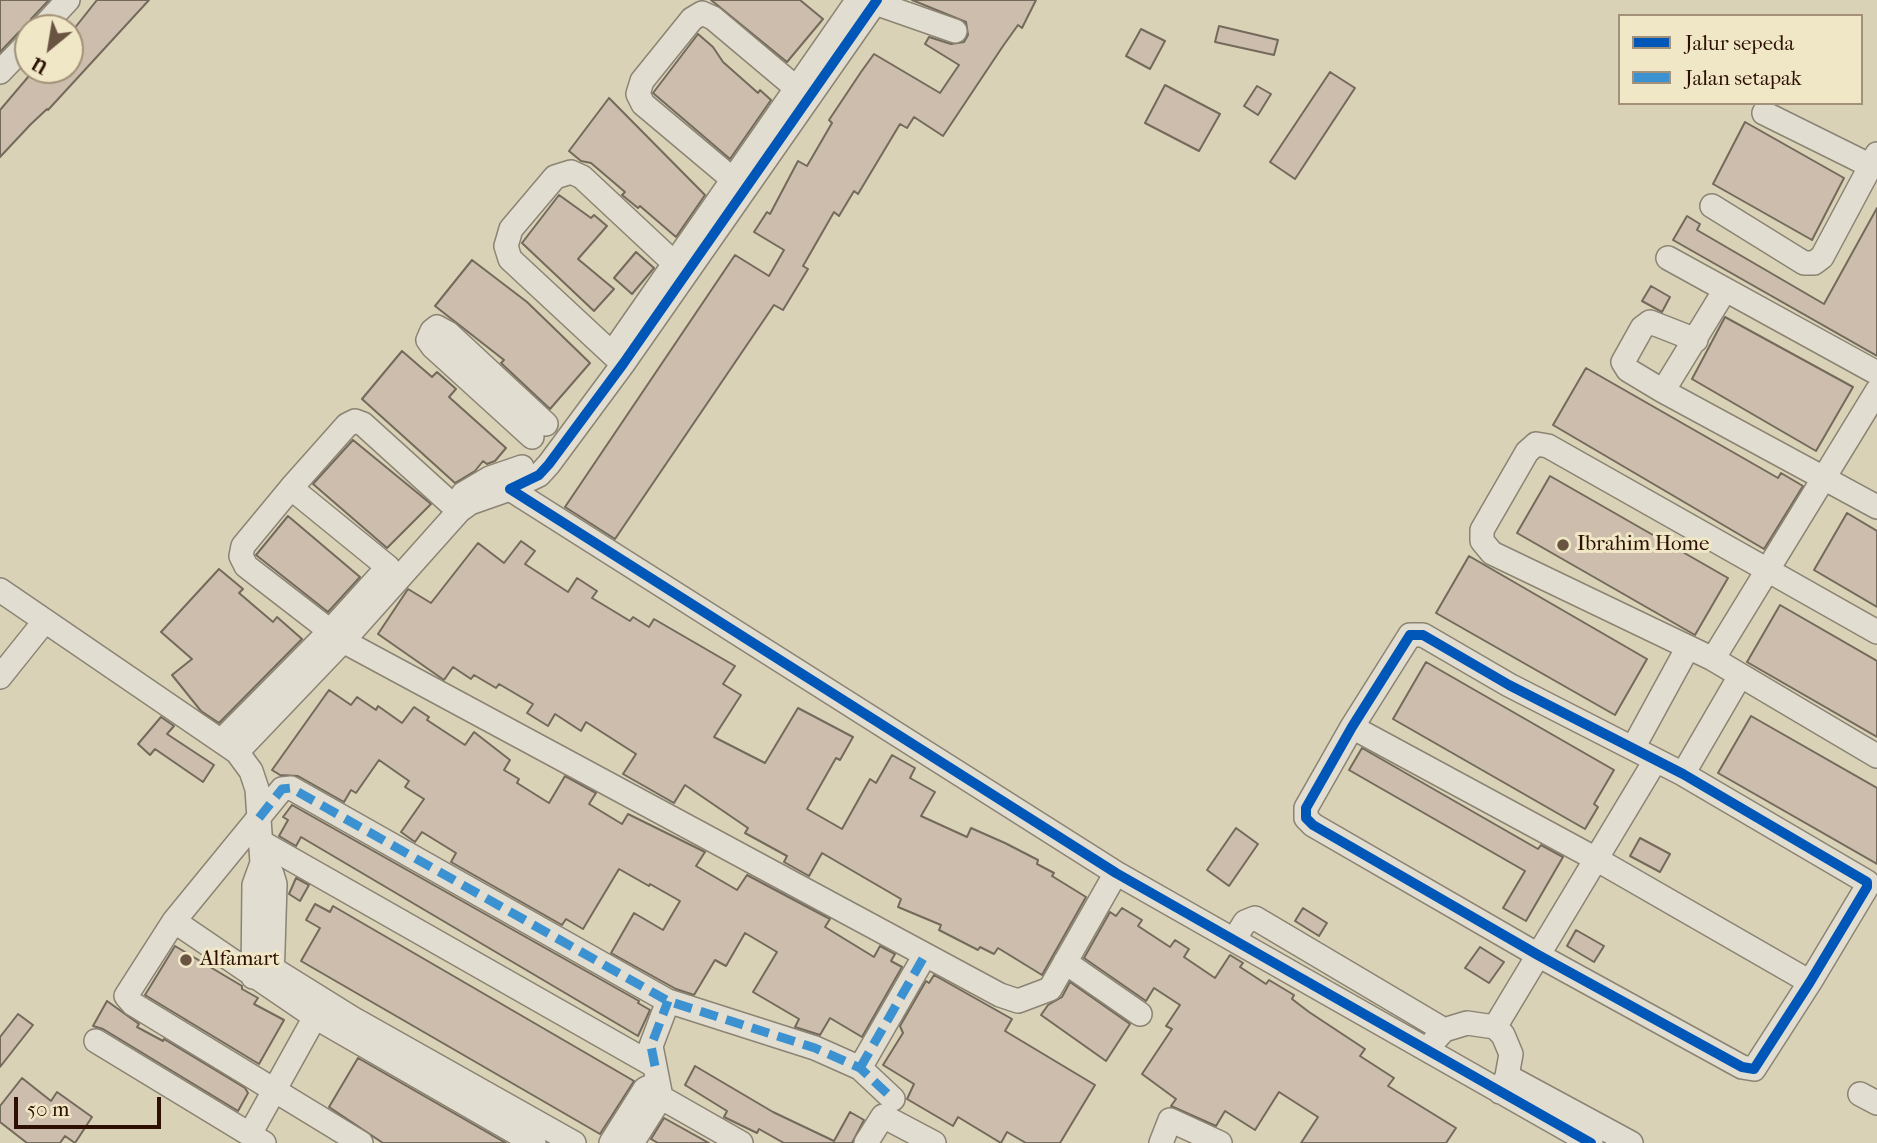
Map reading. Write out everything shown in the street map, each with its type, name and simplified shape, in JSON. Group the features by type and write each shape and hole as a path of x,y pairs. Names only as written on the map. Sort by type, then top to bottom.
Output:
{"street":[{"path":"55,14 68,0"},
{"path":"861,5 956,31"},
{"path":"618,359 674,263 739,185 795,87 861,5"},
{"path":"519,480 555,426 618,359 861,5"},
{"path":"739,185 643,104 638,94 642,81 692,19 702,13 713,18 795,87"},
{"path":"0,72 14,58"},
{"path":"1712,206 1804,262 1814,263 1822,257 1873,160 1764,113"},
{"path":"618,359 510,259 506,246 511,229 555,177 571,172 582,177 674,263"},
{"path":"1668,258 1877,373"},
{"path":"1663,391 1725,290"},
{"path":"1696,340 1650,322 1642,328 1623,362 1628,370 1663,391 1877,507"},
{"path":"437,327 448,333 555,426 433,347 428,340 432,331 437,327"},
{"path":"1713,659 1877,391"},
{"path":"454,506 363,424 355,421 347,425 291,488 243,546 241,556 246,566 337,636 1000,995 1018,1001 1050,989 1116,873"},
{"path":"337,636 388,567 454,506 470,503 519,480 540,475 555,426"},
{"path":"1877,632 1548,446 1536,444 1527,452 1482,530 1482,541 1492,553 1687,649 1713,659 1877,756"},
{"path":"519,480 1116,873 1424,1051 1631,1143"},
{"path":"291,488 388,567"},
{"path":"229,747 337,636 454,506"},
{"path":"0,590 229,747 254,780 261,853 274,879 264,907 263,973"},
{"path":"0,677 44,622"},
{"path":"1410,635 1423,635 1509,685 1633,748 1683,774 1867,882 1867,887 1810,982 1754,1069 1742,1067 1538,955 1313,825 1306,818 1306,808 1352,727 1410,635"},
{"path":"1633,748 1687,649"},
{"path":"1683,774 1740,676"},
{"path":"1352,727 1596,859 1810,982"},
{"path":"1495,1027 1656,761"},
{"path":"360,1143 133,1004 127,996 174,921 282,789 291,788 668,1001 815,1048 860,1068 893,1099"},
{"path":"261,853 655,1084 741,1143"},
{"path":"1234,940 1245,922 1255,918 1444,1030"},
{"path":"174,921 263,973 534,1143"},
{"path":"860,1068 925,955"},
{"path":"1065,962 1140,1014"},
{"path":"263,973 316,1017 348,1026 574,1143"},
{"path":"632,1143 655,1084 651,1046 668,1001"},
{"path":"96,1041 257,1139 276,1090 316,1017"},
{"path":"1424,1051 1444,1030 1467,1023 1495,1027 1503,1035 1511,1054 1503,1084"},
{"path":"611,1143 655,1084"},
{"path":"1503,1084 1591,1143"},
{"path":"866,1143 883,1116 934,1143"},
{"path":"1161,1143 1170,1121 1220,1143"}],"building":[{"path":"0,0 49,0 36,14 14,14 14,37 0,52"},
{"path":"97,0 149,0 84,71 84,16"},
{"path":"711,0 800,0 823,19 787,62"},
{"path":"912,0 1036,0 1022,28 1018,25 943,136 914,117 907,128 900,124 858,194 854,191 839,216 834,212 803,266 808,269 783,310 774,305 615,539 565,507 735,255 769,276 784,250 754,232 767,212 770,214 798,161 807,166 832,123 829,120 874,54 940,93 959,65 925,44 929,37 951,44 964,42 968,35 966,22"},
{"path":"1219,26 1278,40 1274,55 1215,42"},
{"path":"1141,29 1165,41 1150,69 1126,56"},
{"path":"698,34 713,47 723,62 758,93 760,90 771,100 730,159 653,93"},
{"path":"1330,72 1355,88 1295,179 1270,162"},
{"path":"22,84 72,84 0,157 0,110"},
{"path":"1165,85 1220,114 1199,151 1145,123"},
{"path":"1257,86 1271,94 1258,115 1244,106"},
{"path":"609,98 705,195 676,237 640,206 638,208 622,195 625,192 591,163 581,161 569,151"},
{"path":"1745,122 1844,178 1812,240 1713,184"},
{"path":"559,195 591,218 594,215 607,226 578,259 614,289 594,311 522,243"},
{"path":"1877,208 1877,356 1673,240 1687,216 1700,224 1697,230 1824,304"},
{"path":"636,252 654,268 632,294 614,278"},
{"path":"472,260 527,302 590,363 550,409 501,363 504,360 435,306"},
{"path":"1651,286 1670,297 1662,312 1642,301"},
{"path":"1725,317 1853,387 1816,451 1692,379"},
{"path":"402,351 432,377 437,372 456,389 449,397 506,448 495,461 487,464 483,461 475,471 455,483 362,399"},
{"path":"1586,368 1778,478 1781,473 1803,486 1764,549 1553,425"},
{"path":"353,440 431,504 387,548 313,484"},
{"path":"1550,476 1728,578 1695,635 1517,533"},
{"path":"1847,513 1877,531 1877,607 1814,570"},
{"path":"288,516 360,577 328,612 256,555"},
{"path":"521,541 535,551 525,564 568,592 577,578 597,591 592,598 630,621 633,617 649,627 654,619 735,666 723,684 741,695 714,737 765,763 798,708 853,737 840,760 836,758 807,809 842,829 870,779 876,783 892,755 915,768 910,778 935,792 921,816 967,837 971,828 1005,843 1038,860 1037,864 1054,873 1052,876 1086,897 1042,975 998,948 994,954 980,947 978,950 939,930 941,925 898,907 901,899 822,853 809,876 784,862 787,856 745,833 748,828 685,785 674,803 623,774 636,754 586,722 581,731 555,714 548,726 527,713 533,704 499,684 496,688 474,675 471,679 453,667 444,680 378,634 408,589 431,603 478,543 504,563"},
{"path":"1469,556 1647,659 1615,715 1436,613"},
{"path":"219,569 243,589 239,593 273,622 277,617 302,639 219,723 201,711 172,675 192,659 161,632"},
{"path":"1780,605 1877,661 1877,737 1747,662"},
{"path":"1426,662 1614,770 1594,804 1598,807 1585,829 1393,719"},
{"path":"329,690 351,705 357,697 376,710 378,706 402,723 414,707 429,717 427,720 465,745 474,732 510,760 504,770 519,779 517,783 549,803 565,776 596,793 589,804 622,824 628,814 705,852 696,866 737,890 747,875 830,919 825,927 874,957 880,946 895,954 891,961 902,967 862,1037 830,1018 820,1035 795,1027 799,1019 753,992 777,952 745,933 726,966 715,960 694,995 676,989 611,953 634,913 663,930 680,901 650,884 649,886 619,869 583,929 566,919 562,925 451,862 456,853 422,832 415,842 401,832 424,799 405,787 409,781 379,760 356,793 351,790 344,802 298,776 280,775 272,770"},
{"path":"1751,716 1877,788 1877,864 1718,773"},
{"path":"161,717 174,726 167,734 214,765 203,782 155,749 150,755 138,744"},
{"path":"1362,748 1538,849 1541,845 1563,857 1526,921 1503,908 1525,871 1349,770"},
{"path":"292,805 639,1001 638,1003 650,1010 638,1036 301,837 296,846 279,836 288,820 283,817"},
{"path":"1236,828 1258,844 1229,886 1207,870"},
{"path":"1640,838 1670,854 1660,872 1630,856"},
{"path":"296,878 309,885 300,901 289,894"},
{"path":"315,904 330,912 333,906 634,1081 600,1134 301,961 320,928 306,920"},
{"path":"1122,908 1142,920 1138,926 1170,947 1175,940 1189,949 1184,957 1215,978 1230,955 1243,963 1240,967 1266,984 1269,980 1294,995 1292,999 1309,1012 1365,1049 1360,1056 1394,1078 1388,1086 1456,1128 1446,1143 1301,1143 1318,1117 1279,1092 1255,1130 1225,1111 1216,1126 1171,1106 1176,1099 1142,1074 1172,1029 1166,1026 1180,1005 1154,988 1146,1001 1084,958 1110,912 1116,916"},
{"path":"1303,908 1327,923 1319,936 1295,921"},
{"path":"1576,930 1604,946 1594,962 1567,946"},
{"path":"175,946 242,986 242,989 258,998 254,1004 284,1020 259,1064 145,995"},
{"path":"1480,947 1504,962 1489,983 1465,968"},
{"path":"934,975 1012,1019 1005,1031 1095,1085 1060,1143 1026,1143 1007,1132 1001,1143 958,1117 953,1126 907,1099 914,1084 883,1065 903,1033 900,1026 926,981 929,983"},
{"path":"1070,982 1130,1024 1106,1061 1041,1015 1048,1005 1062,997"},
{"path":"107,1001 139,1024 137,1027 163,1041 164,1039 245,1088 248,1093 238,1111 103,1029 93,1026"},
{"path":"18,1014 33,1025 0,1067 0,1037"},
{"path":"358,1058 506,1143 383,1143 329,1107"},
{"path":"695,1066 773,1112 834,1141 850,1112 864,1120 852,1143 784,1143 759,1129 757,1133 724,1117 727,1111 685,1085"},
{"path":"22,1078 51,1101 57,1092 92,1117 75,1143 65,1136 60,1143 27,1143 0,1122 0,1106"},
{"path":"664,1118 709,1143 658,1143 651,1139"}],"marked path":[{"path":"259,818 282,789 291,788 668,1001 815,1048 860,1068 893,1099"},
{"path":"860,1068 925,955"},
{"path":"655,1066 651,1046 668,1001"}],"cycle path":[{"path":"877,0 623,364 549,464 539,475 510,489 1116,873 1591,1143"},
{"path":"1410,635 1423,635 1509,685 1683,774 1867,882 1867,887 1810,982 1754,1069 1742,1067 1538,955 1313,825 1306,818 1306,808 1352,727 1410,635"}],"place":[{"name":"Ibrahim Home","path":"1563,545"},
{"name":"Alfamart","path":"186,960"}]}
